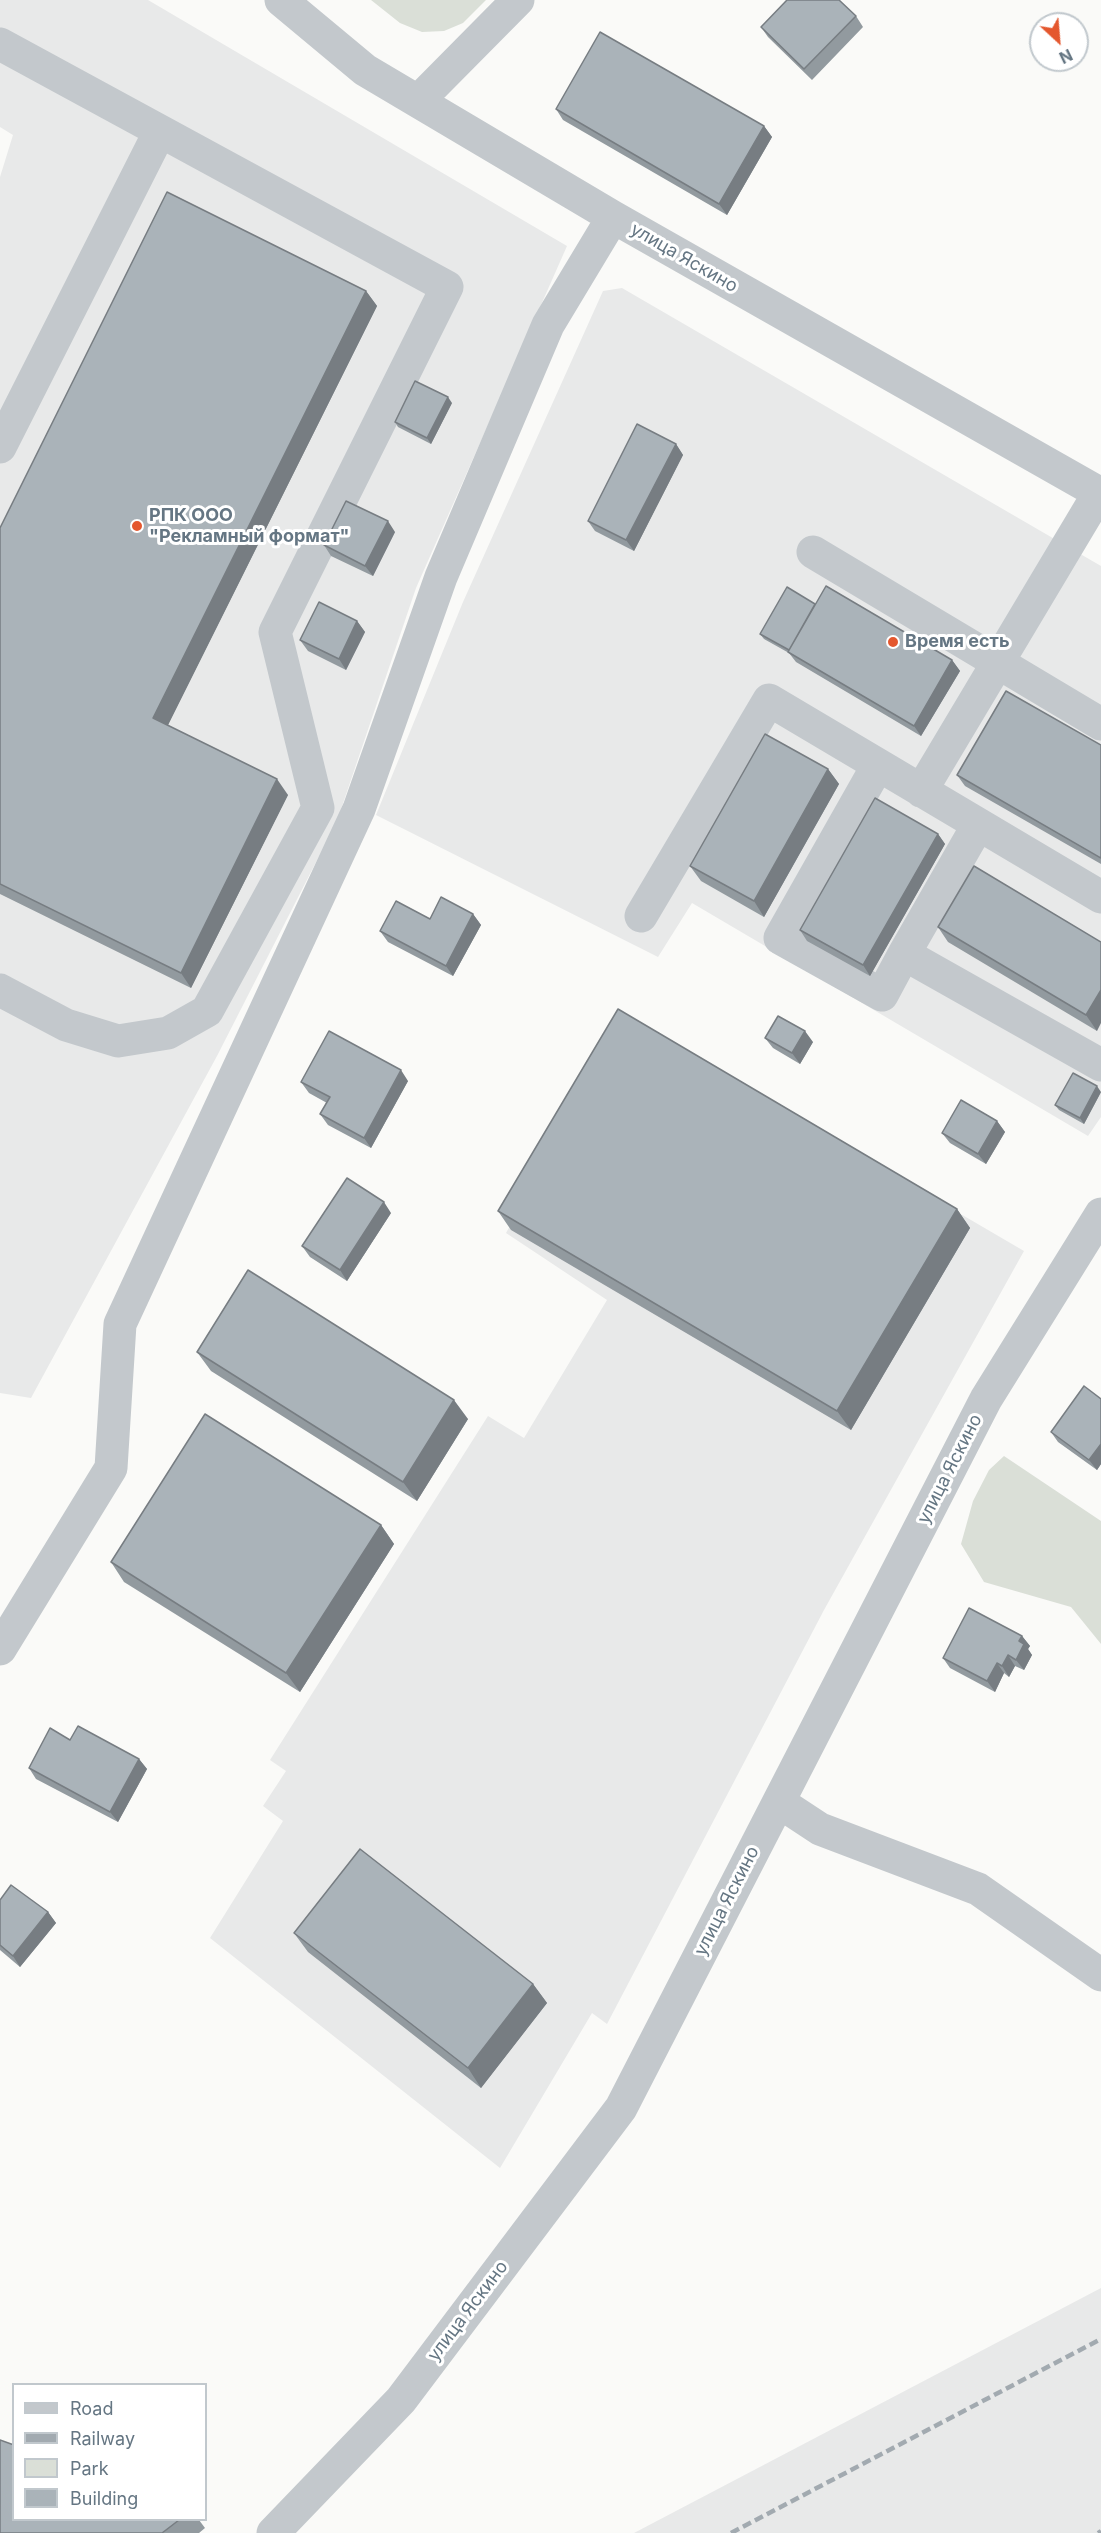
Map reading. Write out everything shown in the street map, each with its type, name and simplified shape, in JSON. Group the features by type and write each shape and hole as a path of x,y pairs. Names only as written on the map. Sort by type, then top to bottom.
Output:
{"street":[{"name":"улица Яскино","path":"281,0 365,70 613,217 1100,493"},
{"path":"418,101 518,0"},
{"path":"0,44 447,287 275,632 318,808 207,1011 168,1033 118,1041 66,1026 0,990"},
{"path":"0,447 160,131"},
{"path":"0,1649 111,1468 120,1324 359,810 441,577 548,325 613,217"},
{"path":"921,791 1100,493"},
{"path":"813,552 1101,724"},
{"path":"641,916 769,700 1101,897"},
{"path":"878,765 780,938 882,994 978,825"},
{"path":"904,954 1101,1065"},
{"name":"улица Яскино","path":"273,2533 401,2400 621,2108 986,1398 1101,1214"},
{"path":"779,1802 820,1829 978,1889 1101,1975"}],"shaded area":[{"path":"0,0 148,0 567,246 416,588 337,821 217,1056 31,1398 0,1393 0,177 13,135 0,127"},
{"path":"622,288 1101,566 1101,1117 1088,1136 692,903 658,957 376,815 463,602 603,291"},
{"path":"625,1018 1024,1251 824,1610 607,2024 592,2013 500,2168 210,1938 283,1821 263,1806 286,1771 270,1760 488,1416 524,1438 607,1300 506,1233"},
{"path":"1101,2288 1101,2533 634,2533"}],"green space":[{"path":"371,0 486,0 463,23 444,31 422,32 400,23"},
{"path":"1004,1456 1101,1521 1101,1644 1071,1607 984,1582 961,1544 973,1501 989,1470"}],"building":[{"path":"787,0 839,0 856,16 804,69 761,27"},
{"path":"600,32 764,126 719,204 556,109"},
{"path":"167,192 366,291 153,718 277,779 181,973 0,884 0,528"},
{"path":"415,381 448,397 427,438 395,422"},
{"path":"637,424 676,444 626,540 588,521"},
{"path":"346,501 388,521 365,566 324,545"},
{"path":"826,586 952,660 914,726 788,652"},
{"path":"787,587 815,604 789,650 760,634"},
{"path":"319,602 357,621 339,659 300,640"},
{"path":"1006,691 1101,745 1101,858 957,775"},
{"path":"765,734 828,769 754,901 690,866"},
{"path":"875,798 938,834 863,965 800,930"},
{"path":"974,866 1101,942 1101,990 1086,1015 938,927"},
{"path":"441,897 473,914 446,966 380,931 396,901 430,919"},
{"path":"618,1009 957,1209 837,1411 498,1211"},
{"path":"778,1016 805,1031 792,1053 765,1038"},
{"path":"329,1031 401,1070 364,1138 320,1114 330,1097 301,1082"},
{"path":"1073,1073 1097,1086 1080,1118 1055,1105"},
{"path":"961,1100 997,1121 978,1154 942,1133"},
{"path":"347,1178 384,1202 340,1270 302,1246"},
{"path":"248,1270 454,1400 403,1482 197,1352"},
{"path":"1084,1386 1101,1399 1101,1444 1089,1460 1051,1432"},
{"path":"205,1414 381,1525 286,1673 111,1562"},
{"path":"969,1608 1022,1636 1019,1641 1024,1644 1016,1660 1008,1655 1002,1666 997,1663 987,1681 943,1658"},
{"path":"78,1726 139,1759 110,1812 29,1768 50,1728 70,1740"},
{"path":"360,1849 533,1984 468,2068 294,1933"},
{"path":"11,1885 48,1912 13,1956 0,1945 0,1900"},
{"path":"0,2440 12,2444 12,2521 178,2521 162,2533 0,2533"}],"railway":[{"path":"731,2533 1101,2339"}],"place":[{"name":"РПК ООО \"Рекламный формат\"","path":"137,526"},
{"name":"Время есть","path":"893,642"}]}
